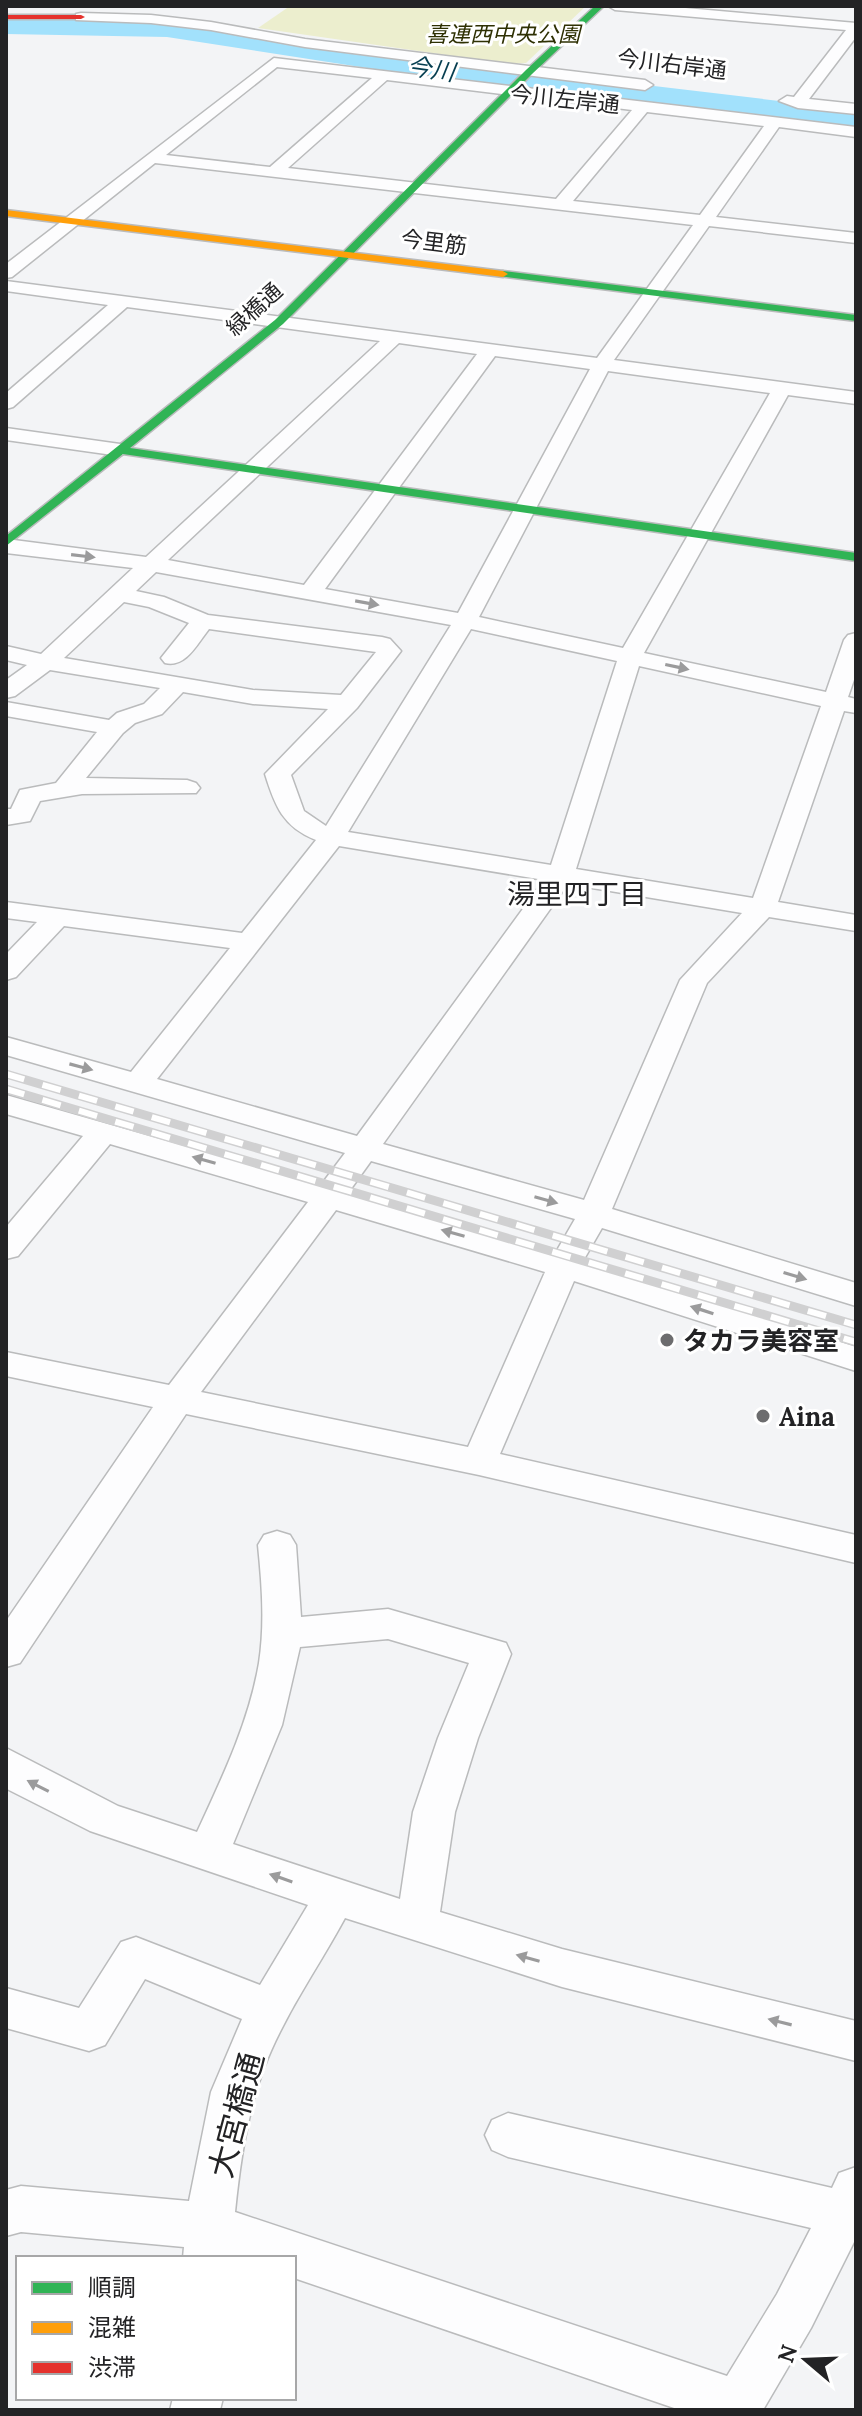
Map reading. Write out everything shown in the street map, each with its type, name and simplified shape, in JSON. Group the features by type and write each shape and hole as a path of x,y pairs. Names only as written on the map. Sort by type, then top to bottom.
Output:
{"street":[{"path":"81,17 97,6"},
{"path":"529,72 600,6"},
{"path":"615,6 856,27"},
{"name":"今川右岸通","path":"6,17 81,17 211,26 305,43 656,86"},
{"path":"798,103 856,27"},
{"name":"今川左岸通","path":"152,158 274,62 856,132"},
{"name":"緑橋通","path":"6,544 279,322 529,72"},
{"path":"274,172 382,77"},
{"path":"766,99 856,109"},
{"path":"561,204 643,107"},
{"path":"139,1082 332,837 465,621 602,364 775,122"},
{"path":"6,273 152,158 856,238"},
{"name":"今里筋","path":"6,204 78,218"},
{"name":"今里筋","path":"6,213 78,218 656,288 856,308"},
{"path":"6,286 856,398"},
{"name":"今里筋","path":"656,288 856,318"},
{"path":"6,403 122,302"},
{"path":"6,691 46,662 394,338"},
{"path":"310,593 490,350"},
{"path":"6,1652 178,1398 329,1197 561,875 630,657 782,389"},
{"path":"6,434 856,557"},
{"path":"6,544 151,564 465,621 845,704"},
{"path":"119,594 156,602 203,621 382,644 389,651 348,703 278,774 290,815 307,828 332,837 856,923"},
{"path":"173,658 203,621"},
{"path":"479,1462 564,1266 594,1214 694,980 763,907 845,704 856,640"},
{"path":"6,653 176,686 253,697 348,703"},
{"path":"64,789 114,728 126,718 153,709 176,686"},
{"path":"6,709 114,728"},
{"path":"6,817 21,815 29,795 82,786 187,788"},
{"path":"6,910 249,942"},
{"path":"6,971 58,916"},
{"path":"6,1046 594,1214 856,1295"},
{"path":"6,1104 564,1266 856,1359"},
{"path":"6,1248 104,1131"},
{"path":"6,1364 479,1462 856,1549"},
{"path":"208,1854 255,1748 276,1679 283,1613 277,1545"},
{"path":"281,1634 388,1624 492,1654 458,1738 434,1812 417,1924"},
{"path":"6,1765 21,1777 105,1819 417,1924 562,1968 856,2041"},
{"name":"大宮橋通","path":"208,2242 226,2126 241,2070 335,1897"},
{"path":"6,2008 89,2031 136,1956 271,2010"},
{"path":"296,2269 737,2407 794,2311 851,2202 508,2135"},
{"path":"6,2213 21,2209 208,2242 253,2256"}],"green space":[{"name":"喜連西中央公園","path":"290,6 586,6 526,63 509,64 258,28"}],"waterway":[{"name":"今川","path":"6,25 167,28 425,68 856,119"}],"railway":[{"path":"6,1074 856,1325"},
{"path":"6,1089 856,1342"}],"traffic: fast":[{"path":"6,542 279,322 529,72 600,6"},
{"path":"503,274 856,318"},
{"path":"120,450 856,557"}],"traffic: slow":[{"path":"6,213 503,274"}],"traffic: jam":[{"path":"6,17 81,17"}],"place":[{"name":"タカラ美容室","path":"667,1340"},
{"name":"Aina","path":"763,1416"}],"district":[{"name":"湯里四丁目","path":"577,894"}]}
